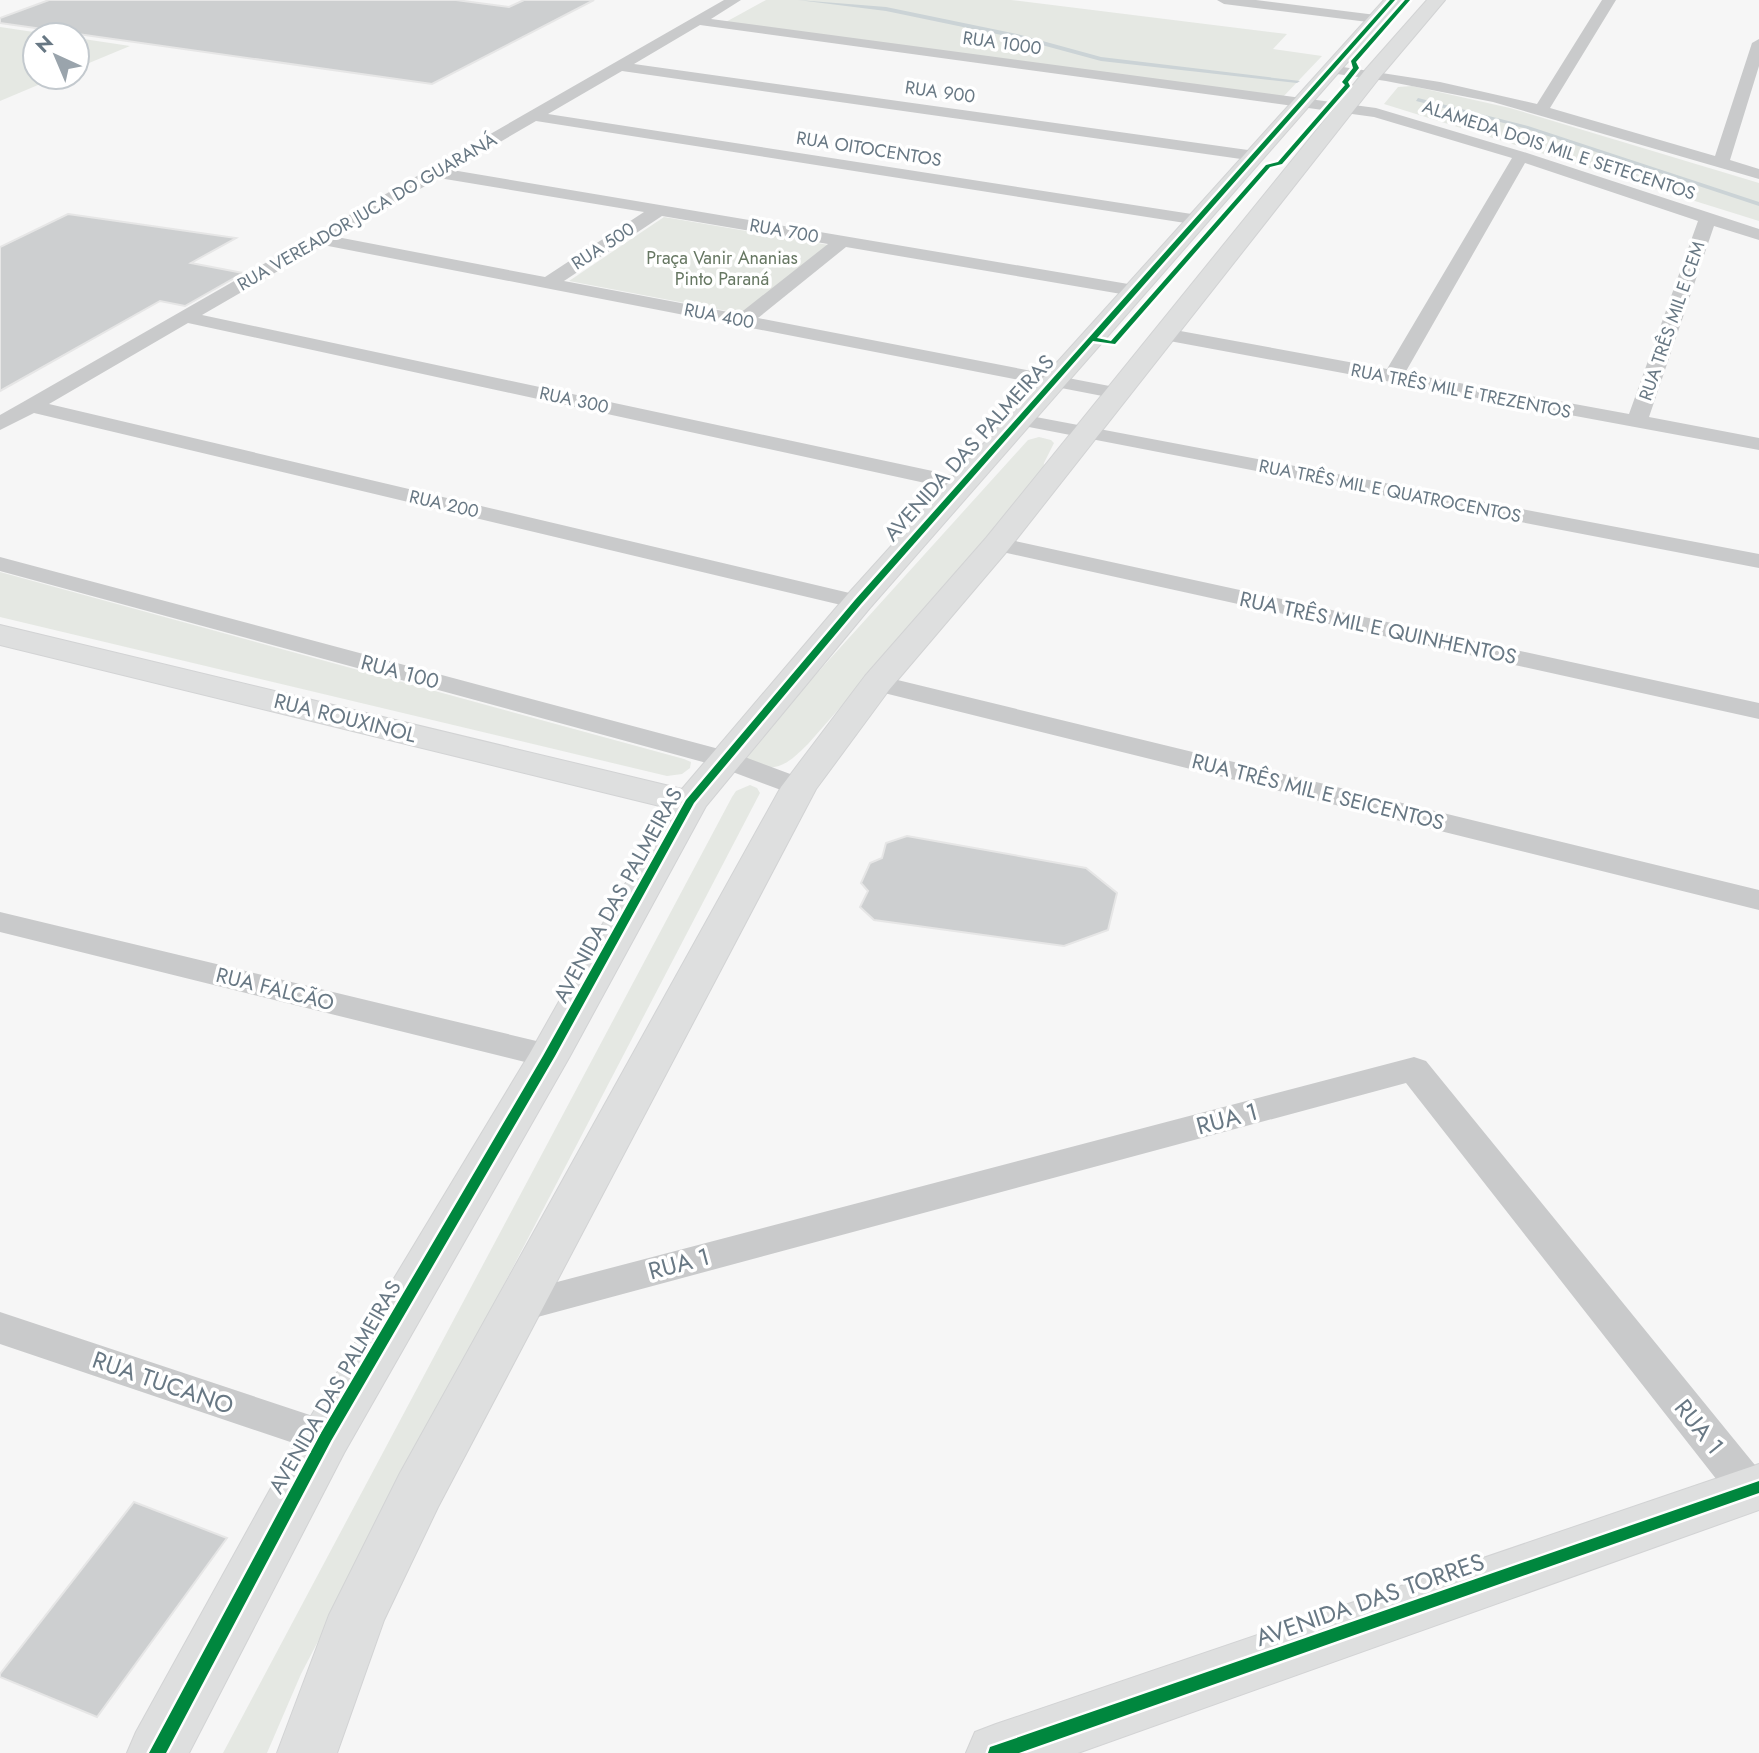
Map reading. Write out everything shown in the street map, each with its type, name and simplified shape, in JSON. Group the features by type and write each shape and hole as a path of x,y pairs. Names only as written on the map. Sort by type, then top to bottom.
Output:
{"street":[{"name":"RUA VEREADOR JUCA DO GUARANÁ","path":"0,424 734,0"},
{"path":"1224,0 1377,19"},
{"name":"AVENIDA DAS PALMEIRAS","path":"157,1753 326,1437 549,1056 690,802 858,602 1393,0"},
{"path":"307,1753 357,1615 419,1490 799,787 877,683 997,544 1373,74 1436,0"},
{"path":"1542,109 1609,0"},
{"name":"RUA 1000","path":"698,21 1346,109"},
{"path":"1721,163 1759,43"},
{"name":"RUA 900","path":"619,66 1255,156"},
{"path":"1331,69 1458,88 1542,109 1759,174"},
{"name":"ALAMEDA DOIS MIL E SETECENTOS","path":"1346,109 1396,117 1759,235"},
{"name":"RUA OITOCENTOS","path":"534,116 1198,220"},
{"path":"1392,378 1521,156"},
{"name":"RUA 700","path":"435,173 1133,290"},
{"name":"RUA 500","path":"548,283 659,210"},
{"name":"RUA TRÊS MIL E CEM","path":"1636,423 1708,218"},
{"name":"RUA 400","path":"320,239 1118,393"},
{"path":"743,320 842,241"},
{"name":"RUA 300","path":"185,317 962,484"},
{"name":"RUA TRÊS MIL E TREZENTOS","path":"1164,334 1759,444"},
{"name":"RUA 200","path":"30,406 858,602"},
{"name":"RUA TRÊS MIL E QUATROCENTOS","path":"1020,421 1759,561"},
{"name":"RUA TRÊS MIL E QUINHENTOS","path":"997,544 1759,711"},
{"name":"RUA 100","path":"0,564 724,759 799,787"},
{"name":"RUA ROUXINOL","path":"0,635 690,802"},
{"name":"RUA TRÊS MIL E SEICENTOS","path":"877,683 1759,900"},
{"name":"RUA FALCÃO","path":"0,922 549,1056"},
{"name":"RUA 1","path":"519,1307 1414,1069 1755,1489"},
{"name":"RUA TUCANO","path":"0,1328 326,1437"},
{"name":"AVENIDA DAS TORRES","path":"996,1753 1755,1489"}],"green space":[{"path":"766,0 1011,0 1287,34 1273,49 1322,56 1282,98 724,23"},
{"path":"0,27 21,30 21,91 24,91 0,101"},
{"path":"91,40 130,46 91,62"},
{"path":"1412,86 1510,108 1759,183 1759,221 1384,104 1398,87"},
{"name":"Praça Vanir Ananias Pinto Paraná","path":"664,217 829,245 743,314 569,281"},
{"path":"1039,437 1054,443 1044,463 1042,478 808,744 779,766 764,767 745,760 772,723 1028,440"},
{"path":"0,572 684,759 691,762 690,768 682,774 667,776 0,617"},
{"path":"750,785 760,793 301,1674 267,1753 223,1753 732,797 736,791"}],"building":[{"path":"49,0 456,0 509,7 524,0 594,0 432,84 91,36 91,21 21,21 21,26 0,23 0,18"},
{"path":"68,214 236,238 191,263 243,273 185,306 160,301 0,391 0,247"},
{"path":"907,836 1086,868 1117,893 1108,930 1064,946 874,920 860,907 868,891 861,883 870,863 882,858 886,843"},
{"path":"134,1502 227,1538 97,1717 0,1677 0,1674"}],"waterway":[{"path":"801,0 886,9 1017,36 1101,59 1297,81"},
{"path":"1418,100 1526,127 1759,204"}],"cycle path":[{"path":"157,1753 326,1437 549,1056 690,802 858,602 1393,0"},
{"path":"1092,339 1113,343 1268,166 1280,163 1348,85 1345,82 1356,68 1353,62 1408,0"},
{"path":"996,1753 1759,1487"}]}
